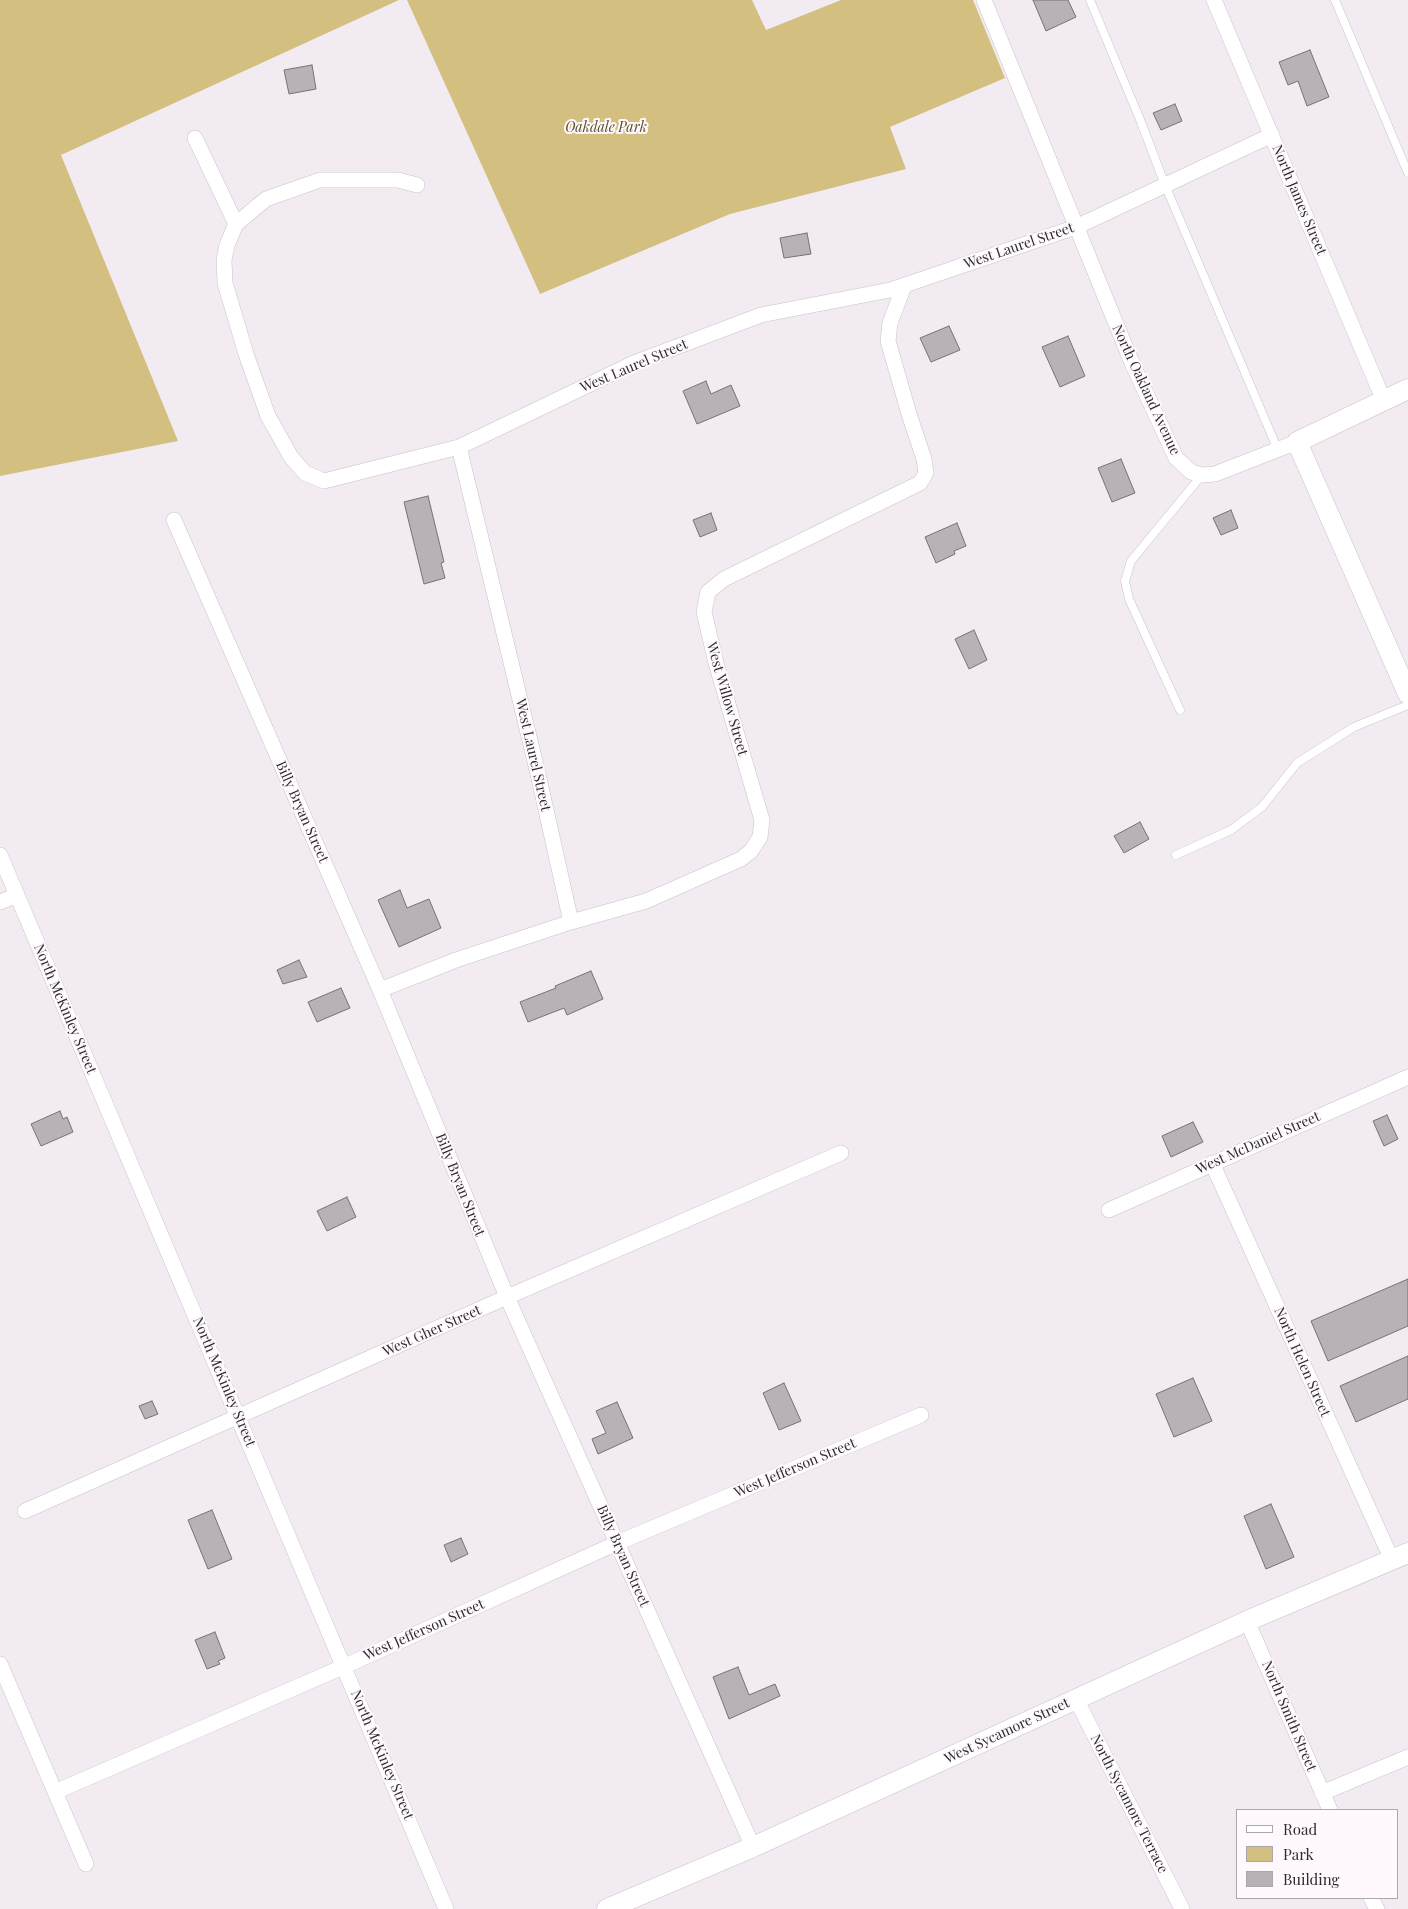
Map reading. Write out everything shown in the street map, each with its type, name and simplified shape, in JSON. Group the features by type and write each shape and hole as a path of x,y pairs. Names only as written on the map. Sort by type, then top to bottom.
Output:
{"street":[{"name":"North Oakland Avenue","path":"984,0 1132,363 1176,458 1191,472 1202,475"},
{"name":"North James Street","path":"1214,0 1384,401"},
{"name":"West Laurel Street","path":"571,922 538,774 459,447 634,363 761,315 890,290 1076,227 1272,135"},
{"path":"195,138 236,224"},
{"path":"417,185 398,180 320,180 266,199 236,224 227,245 224,260 225,283 246,354 268,416 291,456 305,473 324,481 459,447"},
{"name":"West Willow Street","path":"380,990 450,962 571,922 646,901 741,859 751,852 760,837 762,820 716,664 704,612 708,592 724,579 920,483 926,473 924,459 888,341 890,323 904,286"},
{"path":"1202,475 1215,474 1278,450 1408,390"},
{"path":"1297,442 1408,694"},
{"name":"Billy Bryan Street","path":"174,520 380,990 507,1297 753,1847"},
{"name":"North McKinley Street","path":"0,855 446,1909"},
{"path":"0,902 17,895"},
{"name":"West McDaniel Street","path":"1109,1210 1408,1077"},
{"name":"West Gher Street","path":"25,1511 239,1418 507,1297 841,1153"},
{"name":"North Helen Street","path":"1212,1163 1400,1557"},
{"name":"West Jefferson Street","path":"55,1792 344,1666 617,1543 921,1414"},
{"name":"West Sycamore Street","path":"607,1909 753,1847 1248,1621 1400,1557"},
{"name":"North Smith Street","path":"1248,1621 1330,1809"},
{"path":"0,1664 86,1864"},
{"name":"North Sycamore Terrace","path":"1076,1699 1182,1909"},
{"path":"1322,1792 1408,1757"}],"lane":[{"path":"1090,0 1165,185 1278,450"},
{"path":"1335,0 1408,173"},
{"path":"1180,710 1129,599 1125,581 1131,561 1202,475"},
{"path":"1176,855 1231,830 1262,807 1297,763 1354,727 1408,705"}],"green space":[{"path":"0,0 399,0 61,155 178,441 0,476"},
{"name":"Oakdale Park","path":"407,0 752,0 766,30 841,0 973,0 1005,78 890,127 906,169 730,214 540,294"}],"building":[{"path":"1033,0 1068,0 1076,17 1046,31"},
{"path":"1310,50 1329,97 1307,106 1298,81 1288,85 1279,62"},
{"path":"312,65 316,89 289,94 284,70"},
{"path":"1175,104 1182,121 1161,130 1153,113"},
{"path":"807,233 811,254 784,258 780,238"},
{"path":"949,326 960,350 931,362 920,338"},
{"path":"1068,336 1085,376 1060,387 1042,347"},
{"path":"706,381 711,394 731,385 740,406 697,424 683,391"},
{"path":"1121,459 1135,493 1112,502 1098,468"},
{"path":"428,496 444,562 441,563 445,578 424,584 404,502"},
{"path":"1231,510 1238,528 1221,535 1213,518"},
{"path":"711,513 717,530 700,537 693,520"},
{"path":"957,523 966,546 954,551 955,554 936,563 925,537"},
{"path":"974,630 987,660 969,669 955,639"},
{"path":"1140,822 1149,839 1124,853 1114,836"},
{"path":"400,890 407,908 429,899 441,928 399,947 378,900"},
{"path":"299,960 307,977 283,984 277,970"},
{"path":"591,971 603,999 567,1015 564,1008 528,1022 520,1002 556,988 555,986"},
{"path":"341,988 350,1008 317,1022 308,1002"},
{"path":"60,1111 63,1119 67,1117 73,1132 41,1146 31,1124"},
{"path":"1387,1115 1398,1139 1384,1146 1373,1121"},
{"path":"1193,1122 1203,1142 1171,1157 1162,1136"},
{"path":"347,1197 356,1217 327,1231 317,1211"},
{"path":"1408,1279 1408,1326 1328,1361 1311,1321"},
{"path":"1408,1356 1408,1399 1356,1422 1340,1386"},
{"path":"1193,1378 1212,1421 1174,1437 1156,1394"},
{"path":"784,1383 801,1421 779,1430 763,1393"},
{"path":"152,1401 158,1414 145,1419 139,1406"},
{"path":"617,1402 633,1438 598,1454 592,1439 606,1433 596,1411"},
{"path":"1271,1504 1294,1557 1266,1569 1244,1516"},
{"path":"212,1510 232,1559 208,1569 188,1520"},
{"path":"461,1538 468,1554 451,1562 444,1545"},
{"path":"215,1632 225,1658 218,1661 220,1664 207,1669 195,1640"},
{"path":"738,1667 749,1695 775,1684 780,1696 729,1719 713,1677"}]}
